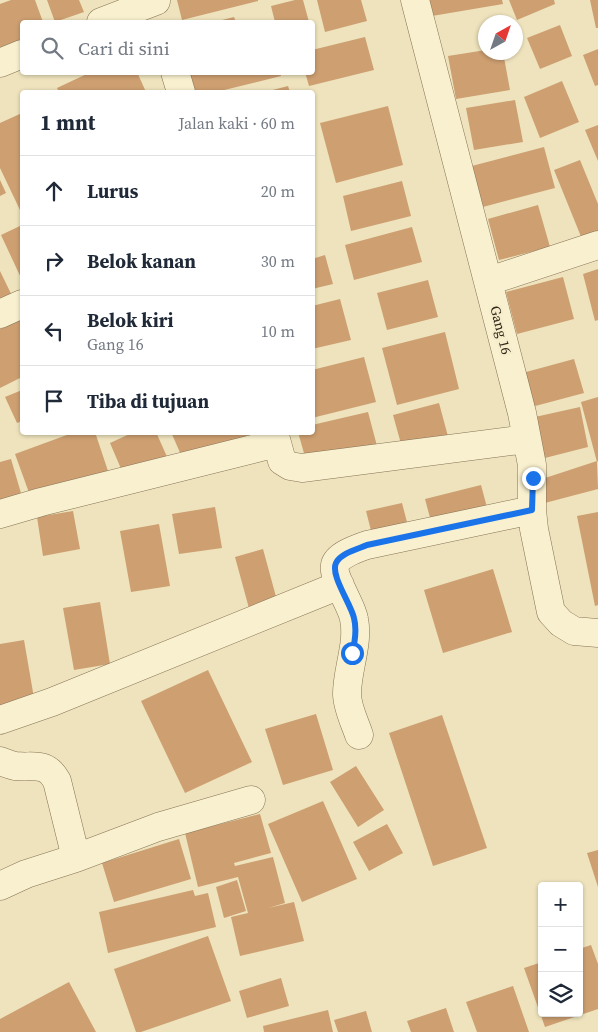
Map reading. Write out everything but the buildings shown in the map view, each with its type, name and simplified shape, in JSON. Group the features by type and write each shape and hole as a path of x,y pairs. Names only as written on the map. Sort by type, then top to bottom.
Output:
{"street":[{"name":"Gang 16","path":"415,0 522,413 532,465 534,529 551,612 561,623 574,631 598,632"},
{"path":"109,20 157,8"},
{"path":"0,63 20,55"},
{"path":"176,75 180,90"},
{"path":"489,281 598,245"},
{"path":"0,314 20,305"},
{"path":"0,514 275,438 282,461 290,466 302,468 526,439"},
{"path":"359,735 347,696 352,653 356,638 354,617 336,573 335,564 338,559 349,552 367,545 532,510"},
{"path":"0,720 52,702 340,585"},
{"path":"0,761 15,766 43,767 54,774 58,780 76,858"},
{"path":"0,886 26,874 76,858 158,827 251,800"}],"route":[{"path":"352,653 356,638 354,617 336,573 335,564 338,559 349,552 367,545 532,510 533,478"}]}
